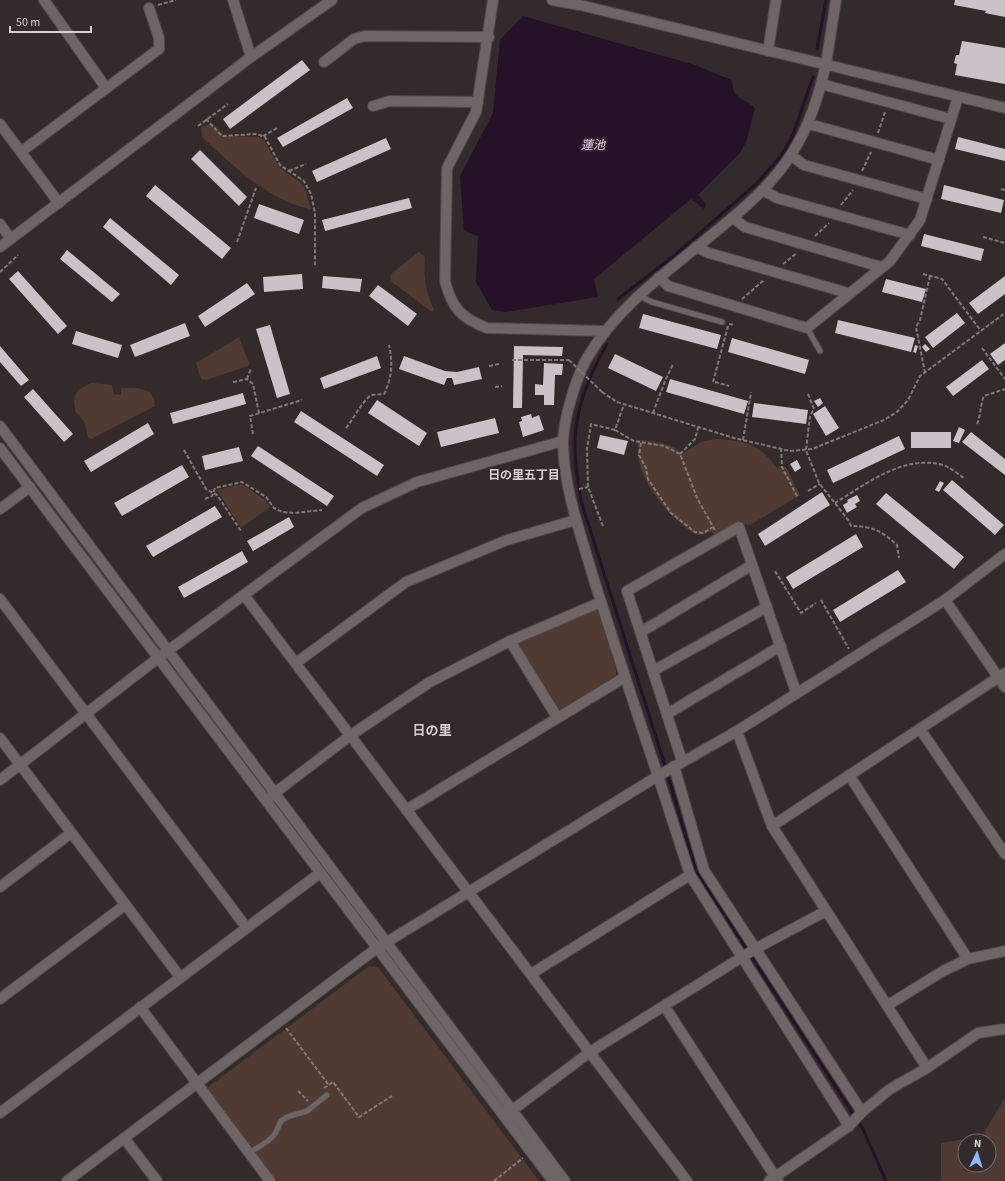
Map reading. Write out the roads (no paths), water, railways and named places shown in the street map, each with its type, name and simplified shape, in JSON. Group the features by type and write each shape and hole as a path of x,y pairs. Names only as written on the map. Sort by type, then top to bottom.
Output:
{"street":[{"path":"44,0 106,88"},
{"path":"233,0 251,57"},
{"path":"0,247 251,57 332,0"},
{"path":"493,0 489,38 476,112 447,168 445,280 449,296 458,311 470,322 487,328 604,332"},
{"path":"552,0 580,2 768,51 1005,108"},
{"path":"768,51 776,0"},
{"path":"836,0 826,64 810,124 792,156 764,191 733,218 659,277 604,332 586,360 568,407 563,441 566,481 576,520 625,677 690,875 849,1126"},
{"path":"22,152 159,49 159,38 149,8"},
{"path":"324,62 354,39 365,36 489,38"},
{"path":"821,84 951,119"},
{"path":"659,277 668,286 807,328 834,308 848,293 890,261 920,220 958,97"},
{"path":"373,106 390,101 478,102"},
{"path":"0,124 58,203"},
{"path":"810,124 939,160"},
{"path":"792,156 804,165 927,199"},
{"path":"764,191 777,198 910,235"},
{"path":"733,218 745,227 882,267"},
{"path":"0,224 11,239"},
{"path":"696,247 709,253 848,293"},
{"path":"0,426 275,793 382,945 508,1114 565,1181"},
{"path":"0,780 158,658 362,508 417,482 563,441"},
{"path":"0,448 320,873 382,945"},
{"path":"0,509 30,487"},
{"path":"296,663 406,582 507,540 576,520"},
{"path":"796,692 739,527 627,591 667,714 704,870 862,1112"},
{"path":"68,1181 382,945 658,776 737,731 796,692 945,600 1005,554"},
{"path":"641,632 752,565"},
{"path":"244,595 688,1181"},
{"path":"0,599 246,927"},
{"path":"945,600 1002,676 1005,687"},
{"path":"264,800 351,735 430,682 510,641 601,602"},
{"path":"653,671 767,606"},
{"path":"510,641 557,717"},
{"path":"667,714 780,646"},
{"path":"772,826 1002,676"},
{"path":"406,810 625,677"},
{"path":"920,729 1005,854"},
{"path":"737,731 772,826 927,1068"},
{"path":"0,738 180,977"},
{"path":"849,775 968,959"},
{"path":"0,887 71,833"},
{"path":"0,1114 246,927 320,873"},
{"path":"531,974 690,875"},
{"path":"0,999 125,905"},
{"path":"508,1114 590,1052 665,1007 756,949 826,911"},
{"path":"888,1005 944,971 968,959 1005,952"},
{"path":"140,1007 270,1181"},
{"path":"665,1007 774,1180 849,1126 862,1112 890,1089 927,1068 978,1033 1005,1029"},
{"path":"508,1114 531,1152 553,1181"},
{"path":"124,1138 158,1181"}],"lane":[{"path":"640,296 652,302 722,322"},
{"path":"807,328 820,351"},
{"path":"249,1153 268,1141 275,1134 281,1121 287,1117 307,1111 327,1096"}],"water":[{"name":"蓮池","path":"523,16 695,65 732,81 734,92 755,108 746,142 740,153 698,195 705,203 706,207 704,209 691,199 594,279 598,297 506,312 492,310 476,282 478,236 464,231 460,176 493,113 500,40"}],"waterway":[{"path":"817,49 826,0"},
{"path":"618,299 675,255 757,183 781,156 793,135 813,77"},
{"path":"607,344 595,366 585,390 578,415 575,456 581,501 662,756 696,871 863,1129 886,1181"}],"district":[{"name":"日の里五丁目","path":"524,475"},
{"name":"日の里","path":"432,731"}]}
